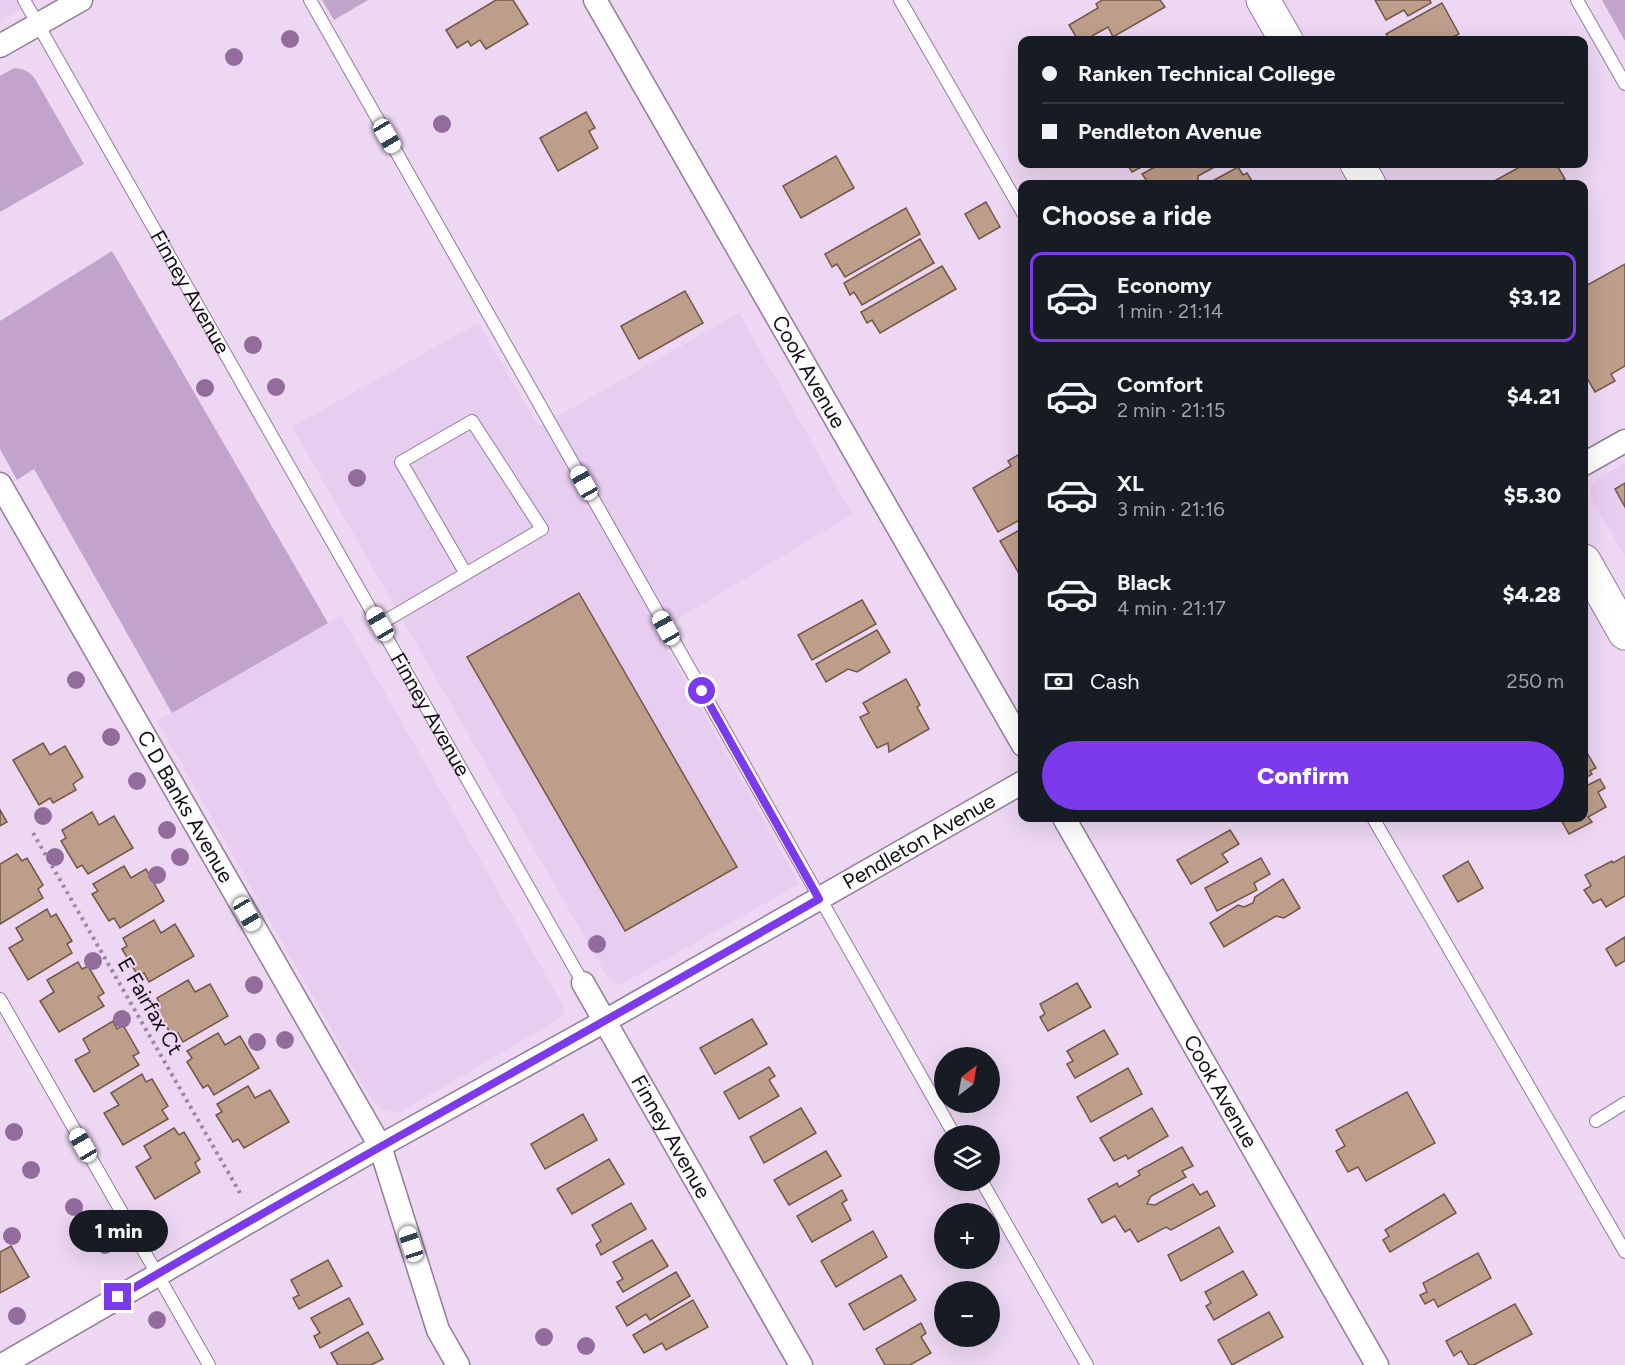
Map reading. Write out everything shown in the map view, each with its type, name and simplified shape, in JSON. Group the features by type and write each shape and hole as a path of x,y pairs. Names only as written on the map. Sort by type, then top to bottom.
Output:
{"main road":[{"path":"1263,0 1284,36"},
{"path":"1588,568 1625,633"}],"street":[{"path":"0,46 81,0"},
{"name":"Cook Avenue","path":"595,0 1018,736"},
{"path":"1588,462 1625,441"},
{"name":"C D Banks Avenue","path":"0,484 380,1146 438,1330 458,1365"},
{"name":"Pendleton Avenue","path":"2,1365 380,1146 605,1021 1018,785"},
{"name":"Cook Avenue","path":"1066,822 1377,1365"},
{"name":"Finney Avenue","path":"583,983 801,1365"}],"lane":[{"name":"Finney Avenue","path":"24,0 583,983"},
{"path":"310,0 949,1125"},
{"path":"900,0 1018,204"},
{"path":"1577,0 1625,84"},
{"path":"380,624 466,574 542,529 472,421 401,462 466,574"},
{"path":"1375,822 1625,1252"},
{"path":"0,999 209,1365"},
{"path":"1596,1121 1625,1103"},
{"path":"987,1191 1087,1365"}],"path":[{"name":"E Fairfax Ct","path":"33,833 240,1193"}],"shaded area":[{"path":"0,0 36,0 0,21"},
{"path":"322,0 368,0 334,20"},
{"path":"1602,0 1625,0 1625,41"},
{"path":"14,68 26,71 35,79 84,164 0,212 0,76"},
{"path":"112,251 328,623 172,713 34,469 17,480 0,449 0,321"},
{"path":"739,313 852,514 658,631 799,884 620,985 615,984 607,976 292,427 478,323 539,427"},
{"path":"1625,463 1625,556 1592,500 1590,492 1593,484 1600,477"},
{"path":"341,616 564,1007 564,1013 554,1022 400,1112 383,1110 371,1099 157,721"}],"building":[{"path":"496,0 513,0 528,24 486,49 480,40 471,46 468,41 457,48 446,30"},
{"path":"1102,0 1160,0 1165,7 1115,36 1108,27 1092,36 1076,36 1069,25 1098,8 1096,4"},
{"path":"1375,0 1430,0 1431,3 1408,16 1404,10 1386,20"},
{"path":"1442,3 1459,34 1455,36 1387,36 1386,34"},
{"path":"586,112 595,128 589,131 598,148 558,171 540,138"},
{"path":"836,156 854,188 801,218 783,186"},
{"path":"1153,168 1213,168 1198,176 1198,180 1146,180 1142,174"},
{"path":"1239,168 1243,175 1247,173 1251,180 1214,180"},
{"path":"1518,168 1558,168 1565,179 1563,180 1496,180"},
{"path":"986,202 1000,227 979,239 965,214"},
{"path":"906,208 920,234 845,277 837,264 832,267 825,254"},
{"path":"920,239 934,263 862,305 854,292 850,295 844,283"},
{"path":"1625,264 1625,366 1611,374 1615,381 1595,392 1588,380 1588,285"},
{"path":"942,266 956,289 880,333 872,320 867,323 861,312"},
{"path":"685,291 703,323 639,359 621,326"},
{"path":"1018,455 1018,521 998,532 973,488 1011,466 1008,461"},
{"path":"1625,483 1625,507 1615,489"},
{"path":"1018,531 1018,572 1000,541"},
{"path":"579,593 737,867 625,931 467,657"},
{"path":"862,600 876,624 812,660 798,635"},
{"path":"877,630 890,652 857,672 848,669 826,682 816,664"},
{"path":"906,679 920,705 917,707 929,729 889,752 888,743 877,748 860,717 869,713 863,703"},
{"path":"43,743 50,755 65,746 83,777 73,784 76,790 53,803 50,798 39,805 13,760"},
{"path":"1588,755 1596,768 1590,771 1592,774 1588,776"},
{"path":"1600,779 1605,788 1598,792 1606,807 1588,817 1588,785"},
{"path":"0,810 7,822 0,826"},
{"path":"92,812 99,825 114,816 133,848 88,874 82,865 77,868 61,841 66,838 62,830"},
{"path":"1588,817 1592,822 1569,834 1562,822 1588,822"},
{"path":"1230,830 1239,844 1222,854 1228,862 1191,884 1177,860"},
{"path":"17,854 22,861 27,858 43,885 38,889 43,898 0,924 0,864"},
{"path":"1625,856 1625,896 1606,907 1601,899 1593,903 1584,890 1591,886 1585,875"},
{"path":"1261,858 1270,874 1254,883 1257,890 1217,911 1205,888"},
{"path":"1468,861 1483,888 1458,902 1443,876"},
{"path":"124,866 131,878 146,869 164,901 120,928 114,918 109,921 92,894 98,891 93,884"},
{"path":"1283,879 1300,908 1284,918 1276,916 1224,947 1210,923 1238,905 1244,907 1253,903 1255,897"},
{"path":"47,909 51,917 56,914 72,941 67,944 72,953 28,980 9,948 23,940 16,928"},
{"path":"154,920 161,933 175,924 194,956 149,982 144,973 138,976 122,949 127,946 123,938"},
{"path":"1625,937 1625,961 1616,966 1606,949"},
{"path":"78,962 82,969 88,966 104,993 98,997 104,1006 59,1032 40,1001 54,992 47,980"},
{"path":"188,980 195,992 210,984 228,1016 183,1042 178,1033 172,1036 156,1009 161,1006 157,998"},
{"path":"1077,983 1091,1007 1048,1031 1040,1017 1045,1014 1040,1004"},
{"path":"752,1019 767,1044 715,1074 700,1048"},
{"path":"113,1021 117,1029 123,1025 139,1053 133,1056 139,1065 94,1092 75,1060 90,1052 83,1039"},
{"path":"1104,1030 1118,1054 1075,1078 1067,1064 1073,1061 1067,1051"},
{"path":"218,1033 225,1045 240,1036 259,1068 214,1095 208,1085 203,1088 187,1062 192,1058 187,1051"},
{"path":"769,1067 775,1076 769,1080 779,1096 739,1119 724,1092"},
{"path":"1128,1068 1142,1094 1091,1122 1077,1097"},
{"path":"142,1074 146,1082 152,1079 168,1106 162,1110 168,1119 123,1145 104,1113 119,1105 111,1093"},
{"path":"248,1086 255,1098 270,1090 289,1122 244,1148 238,1139 233,1142 216,1115 222,1112 217,1104"},
{"path":"1407,1092 1435,1143 1366,1181 1358,1167 1348,1172 1336,1151 1345,1146 1336,1130"},
{"path":"801,1108 816,1133 764,1163 750,1137"},
{"path":"1152,1108 1168,1136 1128,1159 1126,1155 1114,1161 1100,1138"},
{"path":"583,1114 597,1140 545,1169 531,1144"},
{"path":"174,1128 179,1135 184,1132 200,1159 195,1163 200,1172 155,1199 136,1167 151,1158 144,1146"},
{"path":"1182,1147 1193,1166 1182,1171 1186,1177 1151,1196 1147,1204 1155,1205 1193,1184 1200,1195 1207,1191 1215,1206 1171,1230 1166,1227 1138,1242 1130,1229 1125,1232 1115,1216 1102,1223 1088,1199 1117,1183 1119,1187 1140,1175 1138,1171"},
{"path":"826,1151 841,1176 789,1205 774,1180"},
{"path":"609,1159 624,1184 572,1214 557,1189"},
{"path":"842,1190 847,1200 842,1203 851,1220 812,1242 797,1216"},
{"path":"1444,1194 1456,1213 1390,1252 1383,1240 1389,1236 1385,1230"},
{"path":"631,1203 646,1229 601,1255 596,1245 601,1241 592,1225"},
{"path":"1219,1227 1233,1252 1181,1281 1168,1255"},
{"path":"873,1231 887,1257 836,1287 821,1261"},
{"path":"652,1240 668,1266 623,1292 617,1282 623,1279 613,1262"},
{"path":"11,1246 29,1277 0,1293 0,1252"},
{"path":"1478,1253 1491,1278 1438,1307 1434,1299 1425,1304 1420,1295 1427,1292 1423,1283"},
{"path":"328,1260 342,1286 299,1309 293,1298 299,1295 291,1280"},
{"path":"1243,1271 1257,1295 1214,1320 1206,1306 1211,1303 1205,1292"},
{"path":"676,1272 690,1296 650,1320 646,1314 627,1326 616,1307"},
{"path":"901,1275 916,1300 864,1330 849,1304"},
{"path":"349,1298 363,1324 320,1348 314,1336 320,1333 311,1318"},
{"path":"693,1300 708,1327 666,1350 662,1343 644,1353 633,1335"},
{"path":"1515,1304 1532,1334 1474,1365 1469,1365 1461,1351 1454,1356 1446,1341"},
{"path":"1269,1312 1283,1337 1232,1365 1218,1340"},
{"path":"921,1323 926,1333 921,1337 931,1353 910,1365 885,1365 876,1349"},
{"path":"368,1332 383,1359 371,1365 338,1365 331,1353"}],"route":[{"path":"118,1297 380,1146 819,899 702,691"}]}
